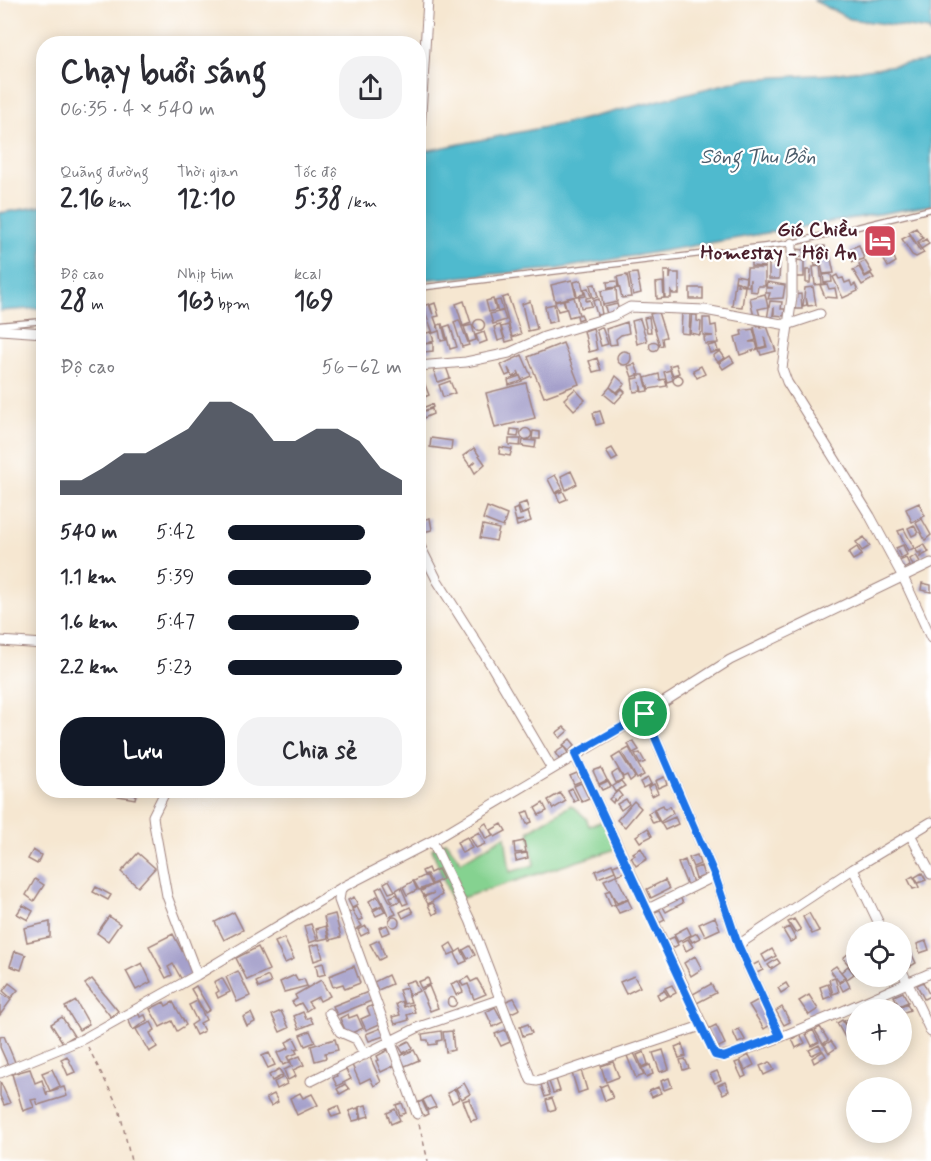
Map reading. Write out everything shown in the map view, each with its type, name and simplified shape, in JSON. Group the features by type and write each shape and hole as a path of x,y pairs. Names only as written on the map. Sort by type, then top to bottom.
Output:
{"street":[{"path":"426,36 428,0"},
{"path":"792,243 792,297 782,368 787,382 870,516 903,577 931,638"},
{"path":"426,365 466,362 509,353 544,337 614,315 630,307 705,310 787,325 820,314"},
{"path":"0,328 36,332"},
{"path":"426,558 437,580 491,665 552,769"},
{"path":"0,1073 83,1039 197,975 341,888 432,841 645,714 730,660 931,563"},
{"path":"0,641 36,643"},
{"path":"645,714 715,876 738,945 780,1036"},
{"path":"575,754 714,1053 721,1057 780,1036 897,987"},
{"path":"165,798 153,816 167,896 197,975"},
{"path":"738,945 853,869 931,822"},
{"path":"911,836 931,874"},
{"path":"432,841 470,920 528,1074 535,1081 701,1026"},
{"path":"853,869 878,921"},
{"path":"648,909 715,876"},
{"path":"341,888 339,900 417,1114"},
{"path":"912,981 931,973"},
{"path":"909,987 931,1032"},
{"path":"310,1081 419,1027 501,999"},
{"path":"329,1013 340,1032 356,1039 365,1054"}],"lane":[{"path":"426,287 792,243 931,209"},
{"path":"0,328 36,322"}],"path":[{"path":"83,1039 119,1108 131,1161"},
{"path":"417,1114 428,1161"}],"green space":[{"path":"571,805 586,818 589,826 606,820 616,849 452,901 432,849 446,842 461,862 505,836 510,872 534,865 529,831"}],"water":[{"path":"813,0 931,0 931,35 929,30 850,19"},
{"name":"Sông Thu Bồn","path":"931,60 931,205 557,269 426,279 426,151 576,121 745,79 832,74"},
{"path":"36,207 36,308 0,311 0,213"}],"building":[{"path":"916,228 923,238 916,243 909,232"},
{"path":"910,235 920,251 924,253 916,257 912,255 902,239"},
{"path":"883,238 887,247 880,251 876,242"},
{"path":"926,239 929,244 921,249 918,244"},
{"path":"874,242 878,250 871,253 868,246"},
{"path":"859,245 864,259 853,262 849,249"},
{"path":"825,246 825,251 829,250 834,273 823,274 821,265 815,266 812,247"},
{"path":"889,248 892,254 886,258 882,251"},
{"path":"796,249 804,250 804,257 795,257"},
{"path":"893,255 896,262 888,267 884,260"},
{"path":"751,260 765,260 765,267 751,266"},
{"path":"797,260 804,261 804,277 796,277"},
{"path":"865,261 872,272 865,276 859,264"},
{"path":"769,263 780,264 779,279 769,279"},
{"path":"820,266 822,284 815,285 813,267"},
{"path":"859,267 865,277 871,274 874,278 862,285 853,270"},
{"path":"747,268 765,268 765,286 758,286 757,292 750,291 750,279 749,286 746,286"},
{"path":"806,270 811,270 810,283 806,283"},
{"path":"664,271 670,271 670,279 671,273 679,273 679,294 673,294 671,290 671,298 665,298"},
{"path":"637,273 641,293 633,295 629,274"},
{"path":"831,274 832,282 824,283 823,275"},
{"path":"627,275 631,297 622,298 617,277"},
{"path":"736,275 746,277 745,285 735,281"},
{"path":"837,275 839,279 843,278 845,283 850,281 852,286 855,284 858,291 843,298 833,277"},
{"path":"572,280 576,296 555,301 551,285"},
{"path":"581,280 584,294 577,296 574,282"},
{"path":"617,281 618,287 608,288 607,282"},
{"path":"663,282 664,298 657,299 656,283"},
{"path":"735,282 738,282 737,285 745,286 742,307 732,306"},
{"path":"767,282 785,285 783,298 768,299 770,293 766,293 766,288 773,288 766,287"},
{"path":"595,284 598,297 593,298 590,285"},
{"path":"827,284 829,289 835,288 837,298 825,297 820,285"},
{"path":"813,287 816,305 808,306 806,298 807,305 803,306 805,288"},
{"path":"588,288 591,297 586,298 586,301 590,300 592,306 581,308 579,297 586,296 584,289"},
{"path":"616,288 617,302 603,305 601,291"},
{"path":"690,288 703,288 703,299 690,299"},
{"path":"765,294 768,307 758,309 760,316 754,317 750,298"},
{"path":"801,294 802,309 795,309 794,295"},
{"path":"508,296 521,334 512,337 502,298"},
{"path":"574,297 579,315 581,314 583,318 578,320 577,315 569,317 564,300"},
{"path":"493,299 496,310 489,312 486,301"},
{"path":"599,299 602,314 597,315 593,301"},
{"path":"500,300 503,310 498,312 495,301"},
{"path":"563,300 566,309 558,311 555,302"},
{"path":"464,301 471,323 463,326 456,304"},
{"path":"530,301 537,329 528,331 522,304"},
{"path":"770,301 782,302 781,309 785,309 784,316 774,315 774,307 772,321 767,320"},
{"path":"435,303 439,316 434,317 439,331 433,333 426,314 426,305 429,304 433,315 430,305"},
{"path":"554,304 557,321 548,323 545,306"},
{"path":"617,304 619,311 607,314 605,307"},
{"path":"503,311 506,320 493,324 490,314"},
{"path":"658,312 666,337 662,338 663,345 660,346 650,314"},
{"path":"682,314 690,314 689,334 681,333"},
{"path":"692,315 697,315 697,321 701,322 700,335 690,333"},
{"path":"649,317 651,332 647,332 644,318"},
{"path":"703,318 710,318 711,326 716,325 718,343 705,344 704,337 713,336 703,335"},
{"path":"640,319 647,341 637,344 632,321"},
{"path":"459,320 469,345 462,347 454,322"},
{"path":"479,320 483,321 483,329 479,330 475,329 474,325 475,321"},
{"path":"627,322 629,333 616,339 617,344 610,345 606,329"},
{"path":"442,324 446,340 441,341 438,325"},
{"path":"450,325 457,347 450,349 444,327"},
{"path":"472,325 476,340 469,342 464,327"},
{"path":"500,325 504,339 498,341 494,327"},
{"path":"508,325 513,340 506,342 501,327"},
{"path":"760,325 761,328 767,326 776,351 761,355 759,349 767,347 764,337 766,346 759,348 754,327"},
{"path":"602,327 608,344 601,346 596,329"},
{"path":"593,328 597,350 589,352 584,331"},
{"path":"753,329 756,340 749,342 756,342 758,349 740,355 735,337 742,335 741,331"},
{"path":"431,332 434,341 426,344 426,333"},
{"path":"484,332 487,341 479,344 476,335"},
{"path":"654,342 658,346 654,350 650,346"},
{"path":"433,343 433,351 426,352 426,344"},
{"path":"563,343 579,384 544,397 528,357"},
{"path":"716,344 718,351 710,353 708,346"},
{"path":"621,351 627,351 631,358 627,365 621,365 617,361 617,355"},
{"path":"720,351 725,358 718,362 713,356"},
{"path":"522,355 531,376 522,380 518,371 519,374 513,377 508,368 510,374 506,376 501,365"},
{"path":"730,356 734,362 723,369 719,363"},
{"path":"597,358 601,370 593,372 589,361"},
{"path":"445,364 450,378 438,382 433,369"},
{"path":"635,364 639,374 632,377 628,366"},
{"path":"676,364 679,373 673,375 669,366"},
{"path":"701,366 705,374 697,378 693,370"},
{"path":"670,370 673,380 667,382 664,372"},
{"path":"659,374 660,380 665,379 667,386 649,389 645,378"},
{"path":"638,375 644,375 648,391 642,392 640,382 641,391 634,392 632,379 639,378"},
{"path":"678,375 682,376 682,384 678,385 674,384 673,380 674,376"},
{"path":"520,376 522,381 509,385 508,380"},
{"path":"616,376 625,384 617,392 610,387"},
{"path":"450,381 455,393 443,397 439,385"},
{"path":"526,383 535,418 495,428 486,393"},
{"path":"610,387 617,394 622,389 625,392 615,403 604,394"},
{"path":"575,389 585,400 574,410 564,399"},
{"path":"432,404 433,407 426,410 426,406"},
{"path":"432,409 433,414 426,417 426,410"},
{"path":"600,411 604,423 596,425 593,413"},
{"path":"511,429 519,430 518,437 510,436"},
{"path":"526,429 530,430 530,438 526,439 522,438 521,434 522,430"},
{"path":"533,431 540,432 540,439 532,439"},
{"path":"431,438 452,441 451,450 430,447"},
{"path":"509,439 521,439 520,446 509,445"},
{"path":"523,440 536,441 535,448 522,446"},
{"path":"500,447 512,449 510,456 499,454"},
{"path":"474,448 485,464 475,473 471,466 476,461 470,466 463,456"},
{"path":"612,448 618,458 612,461 606,451"},
{"path":"571,471 577,484 566,490 561,476"},
{"path":"555,475 563,489 555,493 548,479"},
{"path":"563,491 567,499 560,502 556,494"},
{"path":"526,502 529,511 522,514 518,505"},
{"path":"919,503 925,516 912,522 906,509"},
{"path":"487,507 507,515 503,527 483,519"},
{"path":"518,508 520,515 528,512 531,521 517,526 516,522 523,520 516,521 513,510"},
{"path":"430,518 432,530 426,531 426,519"},
{"path":"922,519 931,535 925,540 916,523"},
{"path":"483,525 499,529 496,541 480,538"},
{"path":"914,525 918,533 912,536 908,528"},
{"path":"904,529 914,548 908,551 898,531"},
{"path":"864,537 870,546 862,551 856,542"},
{"path":"924,544 929,552 920,557 921,552 918,553 915,549"},
{"path":"903,545 907,555 901,558 896,548"},
{"path":"857,547 862,555 853,560 848,553"},
{"path":"916,555 920,562 913,566 910,559"},
{"path":"906,558 910,566 903,569 899,561"},
{"path":"922,583 931,585 931,592 921,590"},
{"path":"564,727 568,731 560,738 556,733"},
{"path":"570,739 575,745 569,751 563,745"},
{"path":"633,741 639,750 633,753 628,744"},
{"path":"564,747 568,753 559,759 555,753"},
{"path":"629,748 644,775 637,779 622,752"},
{"path":"620,753 635,777 630,781 627,775 623,777 612,758"},
{"path":"640,753 645,762 640,764 635,755"},
{"path":"601,768 607,780 599,784 593,771"},
{"path":"618,770 623,779 616,783 612,774"},
{"path":"577,773 581,781 574,784 570,776"},
{"path":"664,777 667,784 658,788 655,781"},
{"path":"648,778 651,784 643,788 640,782"},
{"path":"608,781 611,786 602,790 599,785"},
{"path":"621,781 625,786 615,792 612,787"},
{"path":"581,783 589,799 582,802 574,786"},
{"path":"654,784 658,793 652,796 648,787"},
{"path":"572,788 578,800 574,802 568,790"},
{"path":"618,791 622,796 615,801 614,799 613,803 609,799"},
{"path":"560,793 566,801 553,809 548,800"},
{"path":"626,799 629,804 621,810 617,804"},
{"path":"634,801 641,808 625,827 617,820"},
{"path":"543,803 547,811 539,815 535,808"},
{"path":"663,805 665,809 670,806 673,813 660,822 654,809"},
{"path":"653,810 658,821 653,823 648,813"},
{"path":"528,811 532,822 527,824 522,813"},
{"path":"675,817 678,824 665,830 661,823"},
{"path":"486,823 493,836 486,839 480,827"},
{"path":"502,824 506,831 495,837 491,830"},
{"path":"648,828 652,836 640,842 636,836"},
{"path":"479,832 485,844 476,848 470,837"},
{"path":"467,837 472,848 462,853 457,842"},
{"path":"524,841 526,852 515,853 514,843"},
{"path":"641,848 647,859 636,866 631,857"},
{"path":"33,850 41,855 37,864 28,859"},
{"path":"138,853 155,868 138,887 121,872"},
{"path":"527,853 528,858 516,861 515,855"},
{"path":"697,855 700,864 693,867 689,858"},
{"path":"685,860 693,883 687,885 678,863"},
{"path":"621,863 624,872 617,875 613,866"},
{"path":"612,864 615,871 598,878 595,871"},
{"path":"701,866 704,876 696,879 693,869"},
{"path":"428,868 430,873 438,869 443,879 432,884 427,874 424,875 422,871"},
{"path":"922,873 926,880 918,883 915,877"},
{"path":"426,875 431,885 419,890 414,881"},
{"path":"616,875 628,899 617,903 604,880"},
{"path":"913,876 919,887 913,889 908,879"},
{"path":"35,879 44,885 34,901 26,895"},
{"path":"389,880 395,891 389,893 384,883"},
{"path":"665,880 669,889 651,898 647,889"},
{"path":"413,881 417,890 407,895 403,887"},
{"path":"436,883 442,895 428,904 424,897 434,893 424,896 421,891"},
{"path":"382,886 396,914 389,917 376,889"},
{"path":"96,887 111,895 108,900 93,892"},
{"path":"401,887 408,903 403,905 396,890"},
{"path":"610,890 615,904 611,906 605,892"},
{"path":"397,894 400,901 393,904 390,897"},
{"path":"679,895 683,903 666,912 662,905"},
{"path":"377,896 382,905 373,909 369,901"},
{"path":"354,897 358,905 352,908 348,900"},
{"path":"628,900 632,908 619,913 615,905"},
{"path":"433,903 438,912 433,915 428,905"},
{"path":"23,905 33,911 28,920 17,914"},
{"path":"382,906 385,912 376,916 373,911"},
{"path":"357,907 363,919 358,921 352,909"},
{"path":"410,907 413,913 403,918 400,912"},
{"path":"660,910 665,920 657,924 652,913"},
{"path":"352,911 362,926 355,930 347,914"},
{"path":"234,912 243,930 224,940 215,922"},
{"path":"809,913 819,931 812,934 803,917"},
{"path":"335,914 341,937 330,940 324,917"},
{"path":"109,916 120,924 108,941 97,933"},
{"path":"394,917 398,918 398,926 394,927 390,926 389,922 390,918"},
{"path":"715,917 720,929 705,936 699,924"},
{"path":"794,919 801,930 795,933 788,922"},
{"path":"50,922 50,937 27,942 24,928"},
{"path":"311,924 317,940 309,943 304,926"},
{"path":"387,925 390,932 382,935 379,928"},
{"path":"326,926 328,938 319,940 316,929"},
{"path":"366,926 369,932 361,936 358,930"},
{"path":"687,927 691,935 678,942 674,934"},
{"path":"789,927 796,939 790,942 783,930"},
{"path":"697,933 700,938 692,942 689,937"},
{"path":"173,934 194,974 182,980 173,964 168,967 172,975 166,978 149,946"},
{"path":"674,937 678,945 671,949 667,940"},
{"path":"284,938 294,959 285,963 275,942"},
{"path":"688,939 693,947 686,951 682,942"},
{"path":"379,940 385,957 379,960 370,944"},
{"path":"926,941 929,950 920,953 917,944"},
{"path":"451,943 456,952 449,955 445,947"},
{"path":"319,944 323,958 314,961 310,946"},
{"path":"470,946 475,955 468,959 463,950"},
{"path":"258,947 269,970 247,980 236,958"},
{"path":"461,949 467,961 460,964 455,953"},
{"path":"772,949 776,956 766,962 762,955"},
{"path":"15,951 26,955 21,970 10,966"},
{"path":"695,956 702,969 691,976 684,963"},
{"path":"777,959 780,963 771,969 768,965"},
{"path":"759,962 763,970 755,974 751,966"},
{"path":"142,963 151,982 136,990 126,971"},
{"path":"323,963 326,974 318,976 316,965"},
{"path":"354,966 360,983 345,989 343,984 333,987 329,976"},
{"path":"836,966 845,977 839,982 830,970"},
{"path":"846,968 846,978 841,972"},
{"path":"238,971 250,996 237,1002 226,977"},
{"path":"295,975 298,981 304,979 307,986 284,992 280,982"},
{"path":"388,975 392,984 378,990 374,982"},
{"path":"268,976 271,983 259,988 256,982"},
{"path":"634,976 640,987 626,994 620,982"},
{"path":"468,977 471,982 477,979 486,994 474,999 468,984 463,986 460,981"},
{"path":"222,978 230,992 218,998 216,993 219,991 214,982"},
{"path":"428,978 430,984 421,988 418,982"},
{"path":"835,978 839,992 833,994 829,980"},
{"path":"92,979 118,1011 111,1017 85,984"},
{"path":"846,979 846,987 850,987 843,991 839,983"},
{"path":"321,980 330,996 320,1001 318,997 308,1002 312,1007 306,1011 301,1003 295,1006 292,1002 297,999 295,995"},
{"path":"414,980 419,991 410,995 405,983"},
{"path":"458,981 463,992 456,995 451,984"},
{"path":"923,982 930,996 924,999 917,985"},
{"path":"9,983 18,990 11,998 3,991"},
{"path":"786,983 789,988 781,993 778,988"},
{"path":"711,984 716,993 697,1003 693,994"},
{"path":"828,984 832,996 824,999 820,987"},
{"path":"672,985 676,993 670,996 665,988"},
{"path":"196,986 210,1010 205,1013 191,989"},
{"path":"429,986 438,1008 430,1011 421,990"},
{"path":"406,988 411,1002 404,1004 399,990"},
{"path":"664,990 668,996 660,1000 657,994"},
{"path":"368,992 371,1001 337,1015 333,1006"},
{"path":"903,992 906,999 896,999 894,996"},
{"path":"0,994 11,1000 0,1015"},
{"path":"809,995 818,1009 809,1015 799,1001"},
{"path":"452,998 456,1002 452,1006 448,1002"},
{"path":"514,998 520,1009 509,1014 504,1002"},
{"path":"758,1000 773,1023 764,1029 749,1005"},
{"path":"76,1001 89,1024 79,1030 65,1007"},
{"path":"197,1001 206,1020 200,1023 204,1031 196,1035 191,1025 197,1021 189,1005"},
{"path":"402,1001 404,1007 412,1004 415,1012 407,1015 409,1020 395,1024 392,1017 400,1015 396,1004"},
{"path":"164,1002 166,1006 173,1002 186,1025 177,1031 172,1021 160,1027 150,1009"},
{"path":"373,1005 382,1023 366,1030 361,1019 370,1015 367,1008"},
{"path":"495,1007 503,1022 493,1027 486,1012"},
{"path":"782,1007 790,1022 784,1025 776,1011"},
{"path":"281,1011 289,1028 280,1032 272,1015"},
{"path":"303,1012 306,1019 310,1017 313,1023 299,1029 294,1016"},
{"path":"251,1013 255,1022 247,1026 243,1017"},
{"path":"139,1014 140,1017 145,1015 147,1020 133,1030 128,1019"},
{"path":"348,1014 349,1018 357,1015 363,1028 347,1035 340,1018"},
{"path":"62,1017 74,1036 63,1043 51,1024"},
{"path":"842,1020 846,1027 846,1039 837,1023"},
{"path":"151,1022 155,1030 150,1033 157,1047 149,1052 136,1029"},
{"path":"528,1024 532,1033 523,1036 520,1027"},
{"path":"716,1025 725,1044 717,1048 708,1029"},
{"path":"820,1027 828,1040 823,1044 815,1030"},
{"path":"381,1028 384,1036 369,1041 366,1034"},
{"path":"739,1029 745,1040 738,1043 733,1032"},
{"path":"505,1030 510,1042 501,1046 495,1034"},
{"path":"813,1030 819,1042 812,1046 806,1034"},
{"path":"310,1031 315,1042 305,1046 300,1035"},
{"path":"441,1031 442,1040 437,1041 437,1044 429,1045 428,1040 423,1040 422,1034"},
{"path":"452,1031 454,1050 446,1052 443,1032"},
{"path":"800,1034 805,1043 796,1048 792,1039"},
{"path":"4,1036 15,1062 8,1065 0,1047 0,1037"},
{"path":"294,1038 299,1048 295,1049 297,1053 287,1057 290,1062 283,1065 277,1053 289,1048 286,1042"},
{"path":"335,1039 338,1050 325,1053 326,1058 315,1061 311,1046"},
{"path":"409,1041 413,1048 403,1053 399,1046"},
{"path":"831,1041 836,1048 829,1053 824,1045"},
{"path":"682,1044 686,1056 679,1058 675,1047"},
{"path":"819,1045 822,1050 812,1055 809,1050"},
{"path":"388,1050 396,1065 381,1072 376,1061 379,1060 377,1056"},
{"path":"414,1050 419,1060 405,1066 400,1056"},
{"path":"663,1050 669,1069 660,1072 653,1053"},
{"path":"823,1051 826,1056 814,1063 812,1058"},
{"path":"644,1052 648,1064 642,1067 637,1055"},
{"path":"269,1053 275,1065 268,1068 262,1056"},
{"path":"634,1053 644,1075 636,1078 627,1056"},
{"path":"749,1055 754,1065 745,1070 740,1060"},
{"path":"67,1056 75,1072 68,1075 61,1059"},
{"path":"300,1056 304,1065 293,1070 296,1076 288,1080 284,1070 292,1066 290,1060"},
{"path":"370,1057 381,1082 374,1086 370,1078 360,1083 352,1065"},
{"path":"685,1059 689,1068 683,1070 680,1060"},
{"path":"740,1061 746,1076 742,1078 735,1063"},
{"path":"613,1062 619,1077 606,1082 601,1066"},
{"path":"770,1062 774,1070 764,1075 760,1066"},
{"path":"650,1065 653,1074 646,1077 642,1068"},
{"path":"344,1066 351,1079 337,1086 333,1078 337,1076 335,1071"},
{"path":"30,1069 35,1083 42,1080 47,1096 47,1092 64,1087 67,1096 38,1105 36,1099 31,1100 34,1107 23,1111 12,1074"},
{"path":"52,1069 60,1086 50,1091 42,1073"},
{"path":"279,1069 283,1075 272,1081 269,1075"},
{"path":"581,1070 587,1090 578,1093 572,1073"},
{"path":"717,1071 721,1080 715,1083 710,1074"},
{"path":"284,1077 287,1084 277,1089 274,1082"},
{"path":"669,1078 672,1087 664,1090 661,1081"},
{"path":"556,1079 560,1091 553,1093 549,1082"},
{"path":"0,1081 10,1103 4,1105 0,1096"},
{"path":"725,1082 729,1091 723,1094 718,1085"},
{"path":"464,1083 470,1094 462,1099 456,1088"},
{"path":"546,1083 550,1095 545,1097 541,1085"},
{"path":"345,1084 349,1089 340,1094 337,1089"},
{"path":"607,1084 613,1098 605,1101 600,1087"},
{"path":"658,1087 661,1093 652,1097 649,1091"},
{"path":"455,1089 459,1099 452,1103 447,1093"},
{"path":"300,1093 303,1098 312,1094 318,1105 297,1115 290,1098"},
{"path":"274,1094 278,1102 271,1106 266,1098"},
{"path":"430,1096 436,1107 428,1110 423,1100"},
{"path":"552,1098 556,1109 549,1111 546,1100"},
{"path":"469,1099 477,1119 471,1121 463,1101"},
{"path":"422,1101 428,1114 424,1116 417,1103"},
{"path":"402,1103 406,1113 400,1115 396,1105"},
{"path":"366,1105 369,1116 362,1118 359,1107"},
{"path":"338,1106 341,1114 332,1117 329,1110"},
{"path":"358,1108 361,1119 353,1121 349,1111"},
{"path":"395,1109 400,1120 391,1124 387,1113"}],"place":[{"name":"Gió Chiều Homestay - Hội An","path":"880,241"}],"route":[{"path":"645,714 715,876 738,945 780,1036 724,1057 715,1055 575,754 645,714"}]}
